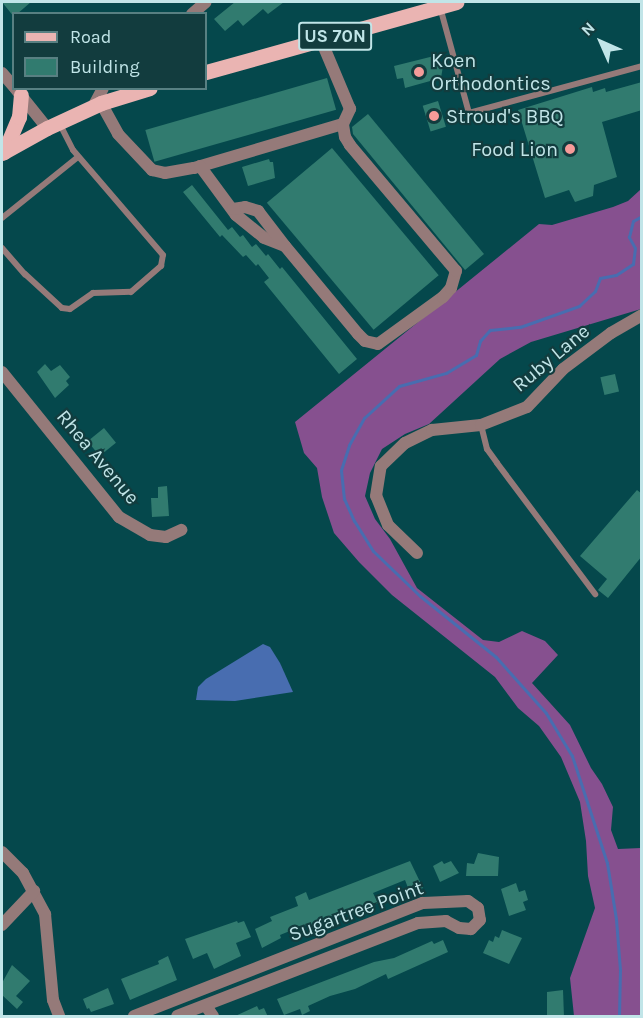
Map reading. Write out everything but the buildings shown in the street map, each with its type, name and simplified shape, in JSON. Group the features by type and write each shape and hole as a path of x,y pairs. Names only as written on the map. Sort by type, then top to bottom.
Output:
{"main road":[{"name":"US 70N","path":"207,72 456,2"},
{"path":"3,152 19,117 16,90"},
{"path":"3,152 99,100 142,90"}],"street":[{"path":"194,12 206,2"},
{"path":"200,166 233,209 264,237 285,246 358,334 372,344 382,343 451,288 456,271 345,137 343,124 350,109 321,40"},
{"path":"2,73 12,85"},
{"path":"16,90 53,125"},
{"path":"99,100 118,134 152,170 165,173 200,166 343,124"},
{"name":"Ruby Lane","path":"417,553 388,525 376,496 381,466 405,443 432,430 481,424 527,407 562,369 611,333 642,315"},
{"name":"Rhea Avenue","path":"2,372 119,517 150,535 166,537 181,530"},
{"path":"2,852 23,873 45,914 53,1000 59,1017"},
{"path":"2,926 34,891"},
{"name":"Sugartree Point","path":"134,1017 423,903 468,901 478,908 480,920 471,929 459,928 446,921 418,922 209,1011 177,1017"}],"lane":[{"path":"440,6 469,113 642,66"},
{"path":"2,248 25,274 62,308 70,309 93,293 131,291 161,266 163,255 53,125"},
{"path":"2,218 78,157"},
{"path":"481,424 487,449 595,594"}],"shaded area":[{"path":"641,185 641,309 531,342 500,359 429,424 405,434 382,449 370,473 365,496 375,519 390,539 417,588 483,640 499,642 522,631 545,641 558,655 532,683 570,725 591,768 602,784 613,807 611,830 618,849 641,848 641,1016 574,1016 570,978 595,908 588,876 580,802 561,757 539,726 518,708 495,677 392,595 334,533 322,497 317,468 304,453 295,422 539,224 552,225 613,207 628,201 640,190"}],"water":[{"path":"263,644 270,647 280,663 293,692 235,701 196,700 198,687 206,679"}],"waterway":[{"path":"619,1016 620,970 616,919 607,863 572,756 546,713 496,657 420,596 373,551 354,521 344,499 341,470 349,445 364,418 399,386 446,373 476,355 480,341 490,330 520,327 579,306 595,291 600,278 616,275 633,264 635,248 629,237 633,221 642,216"}],"place":[{"name":"Koen Orthodontics","path":"419,72"},
{"name":"Stroud's BBQ","path":"434,116"},
{"name":"Food Lion","path":"570,149"}]}
